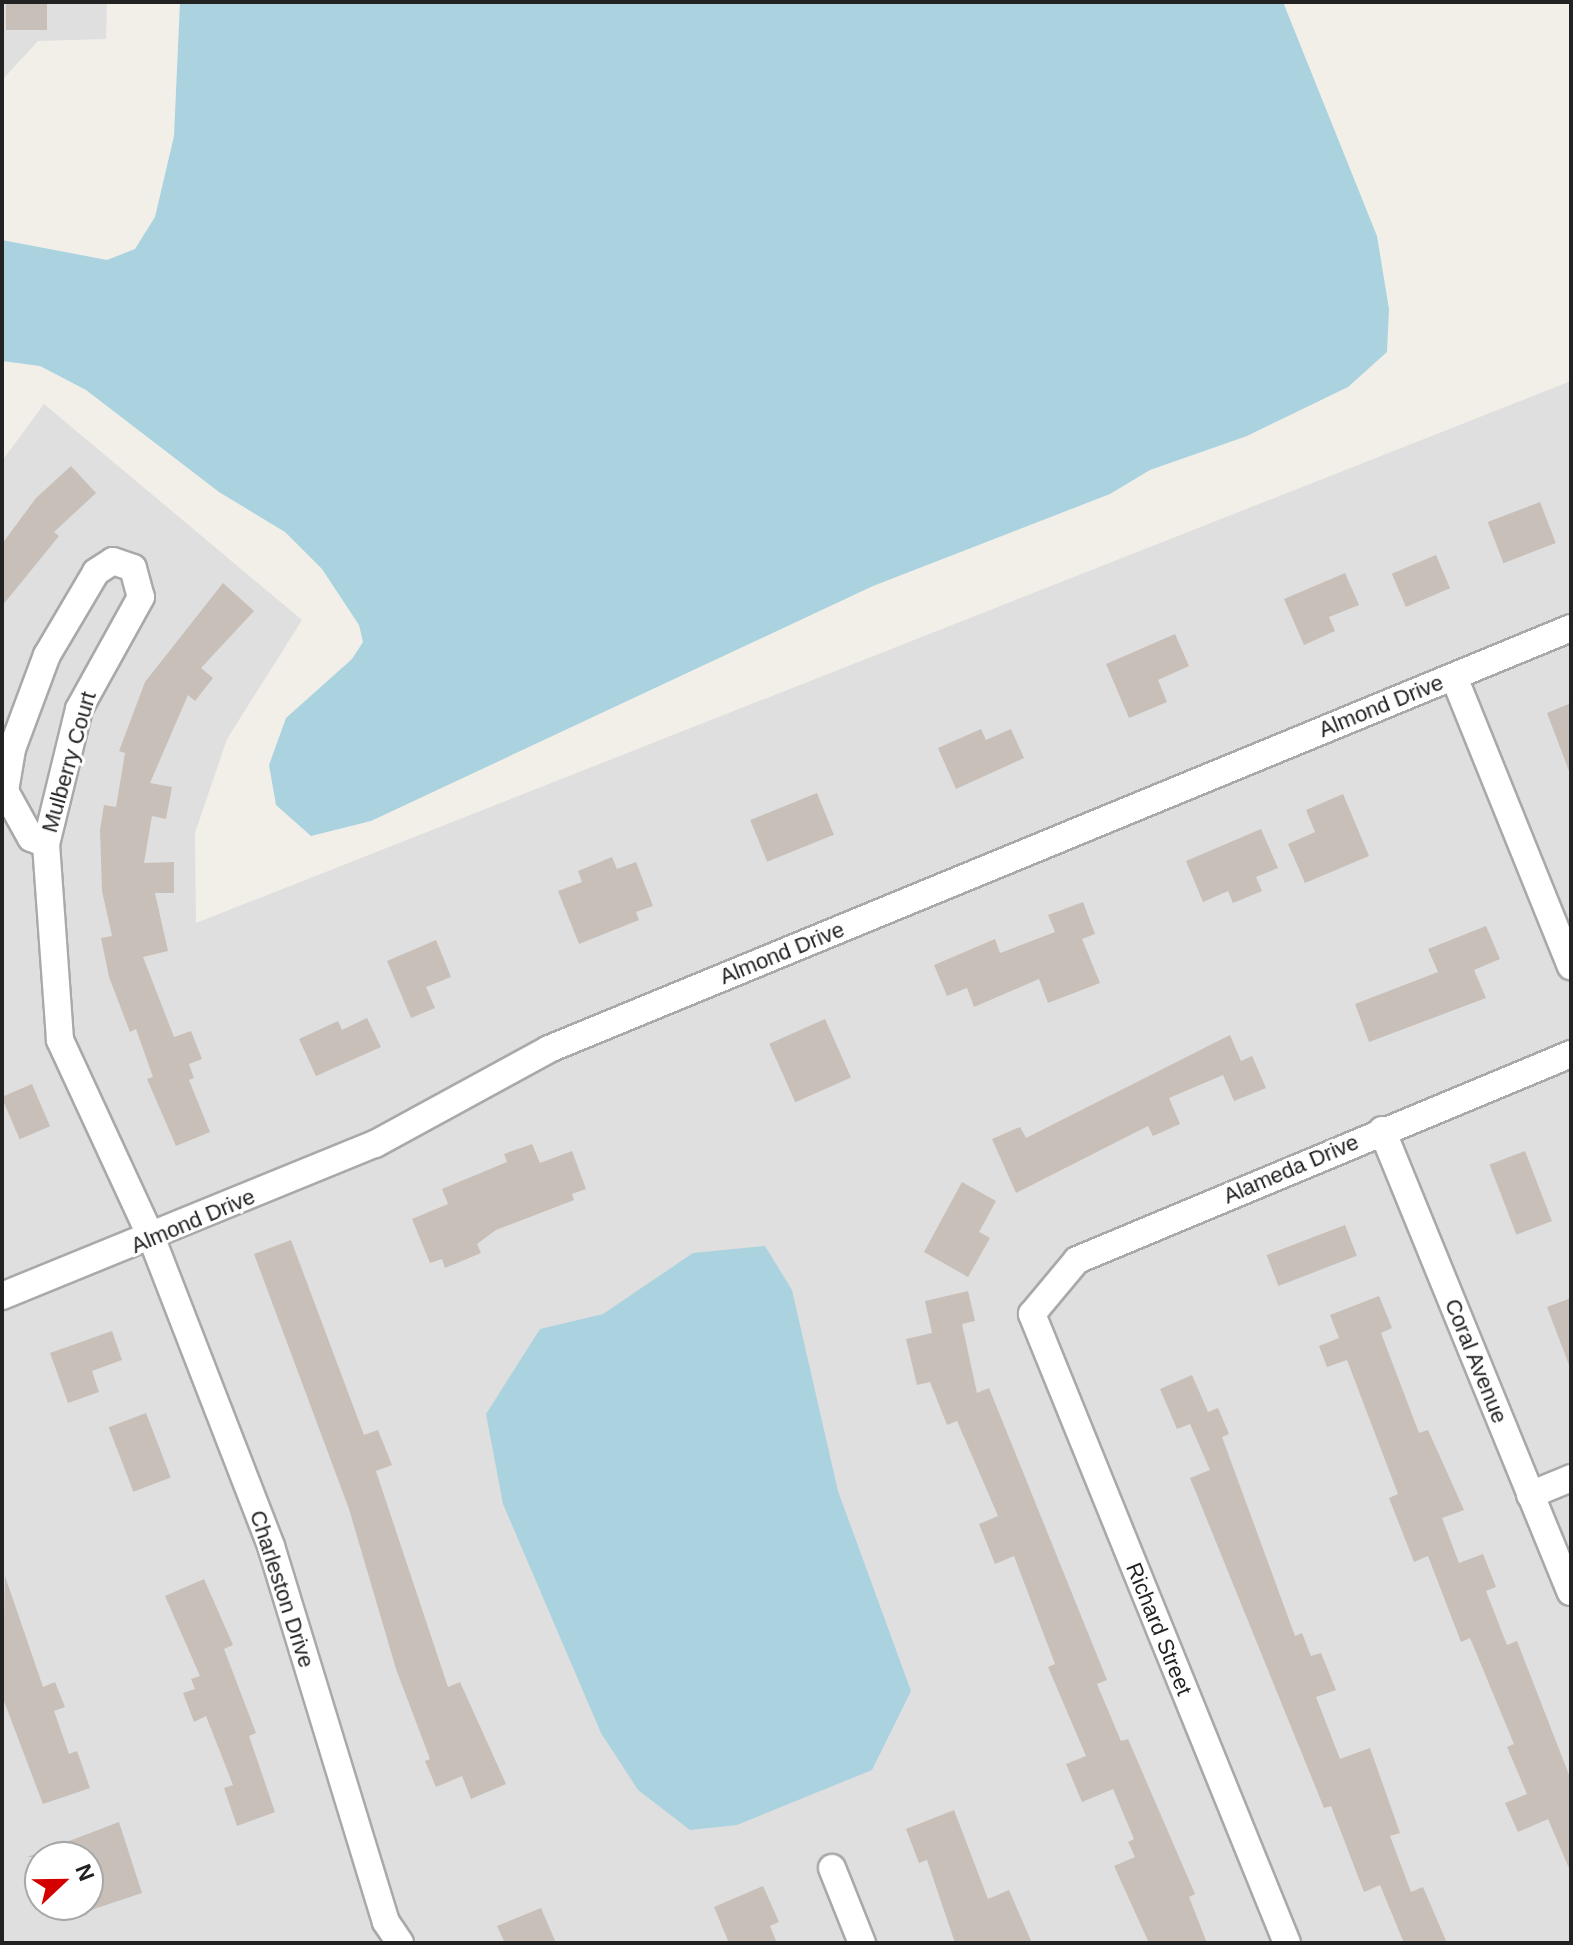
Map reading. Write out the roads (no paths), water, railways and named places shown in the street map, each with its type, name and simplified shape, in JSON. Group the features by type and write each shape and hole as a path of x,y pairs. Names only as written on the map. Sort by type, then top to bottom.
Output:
{"street":[{"name":"Mulberry Court","path":"46,844 31,838 5,791 12,749 47,655 96,572 113,561 133,568 141,597 79,709 46,844 60,1040 152,1239"},
{"name":"Almond Drive","path":"2,1296 152,1239 375,1144 549,1049 1571,628"},
{"path":"1454,677 1571,966"},
{"name":"Alameda Drive","path":"1032,1314 1077,1260 1382,1130 1571,1054"},
{"name":"Coral Avenue","path":"1382,1130 1571,1592"},
{"name":"Charleston Drive","path":"152,1239 271,1546 386,1922 400,1943"},
{"name":"Richard Street","path":"1032,1314 1287,1943"},
{"path":"1530,1495 1571,1478"},
{"path":"832,1868 862,1943"}],"water":[{"path":"180,2 1283,2 1377,236 1389,309 1387,352 1348,387 1247,436 1150,470 1110,494 873,586 371,821 311,836 276,805 269,765 286,718 352,659 363,642 359,625 322,569 285,532 219,492 86,390 40,366 2,361 2,240 107,260 135,249 155,217 174,136"},
{"path":"765,1246 792,1290 838,1491 911,1691 872,1770 737,1825 690,1830 638,1790 601,1733 503,1504 486,1414 540,1329 603,1314 693,1253"}]}
